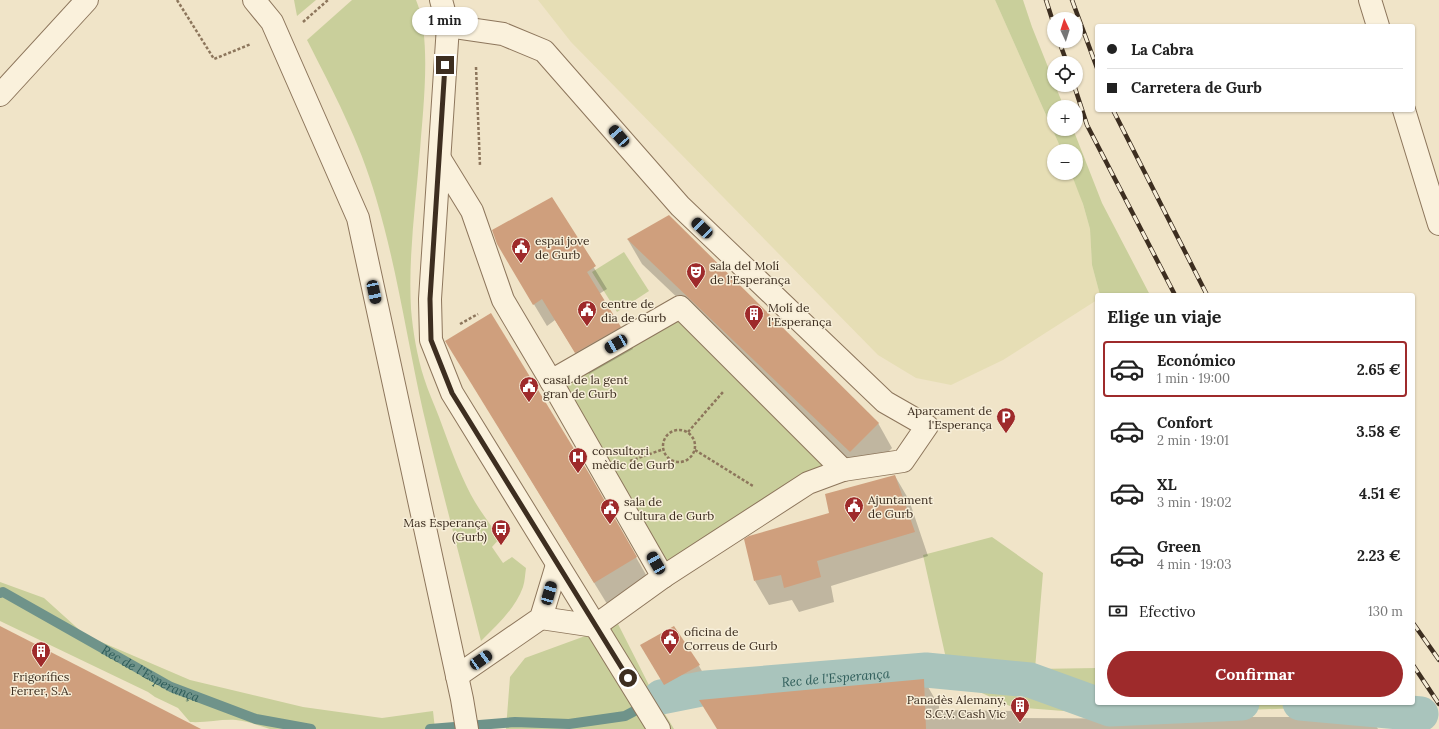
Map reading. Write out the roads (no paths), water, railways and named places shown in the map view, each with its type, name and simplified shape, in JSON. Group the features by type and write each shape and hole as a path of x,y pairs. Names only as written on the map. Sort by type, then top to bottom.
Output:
{"street":[{"path":"0,95 87,0"},
{"path":"254,0 272,22 358,218 468,729"},
{"path":"272,0 272,22"},
{"path":"441,0 448,26 430,299 431,340 452,393 657,725"},
{"path":"1370,0 1377,24"},
{"path":"448,26 503,34 544,51 680,206 702,228 885,402 927,426 903,461 844,470 808,483 663,577 595,626 541,618"},
{"path":"1405,112 1435,199 1439,224"},
{"path":"440,159 472,211 503,300 663,577"},
{"path":"551,381 680,307 844,470"},
{"path":"457,676 541,618 557,565"}],"waterway":[{"name":"Rec de l'Esperança","path":"0,593 3,592 171,687 256,719 311,729"},
{"name":"Rec de l'Esperança","path":"661,697 706,688 926,670 1030,680 1095,704"},
{"name":"Rec de l'Esperança","path":"430,729 515,722 569,724 625,716 661,697"},
{"name":"Rec de l'Esperança","path":"1099,705 1110,709 1198,705"},
{"name":"Rec de l'Esperança","path":"1322,705 1421,714"}],"railway":[{"path":"1046,0 1050,12"},
{"path":"1072,0 1095,63"},
{"path":"1062,48 1064,56"},
{"path":"1076,92 1087,125 1174,293"},
{"path":"1114,112 1206,293"},
{"path":"1415,626 1439,660"},
{"path":"1415,668 1439,704"}],"place":[{"name":"espai jove de Gurb","path":"521,264"},
{"name":"sala del Molí de l'Esperança","path":"696,289"},
{"name":"centre de dia de Gurb","path":"587,327"},
{"name":"Molí de l'Esperança","path":"754,331"},
{"name":"casal de la gent gran de Gurb","path":"529,403"},
{"name":"Aparcament de l'Esperança","path":"1006,434"},
{"name":"consultori mèdic de Gurb","path":"578,474"},
{"name":"Ajuntament de Gurb","path":"854,523"},
{"name":"sala de Cultura de Gurb","path":"610,525"},
{"name":"Mas Esperança (Gurb)","path":"501,546"},
{"name":"oficina de Correus de Gurb","path":"670,655"},
{"name":"Frigorífics Ferrer, S.A.","path":"41,668"},
{"name":"Panadès Alemany, S.C.V. Cash Vic","path":"1020,723"}]}
